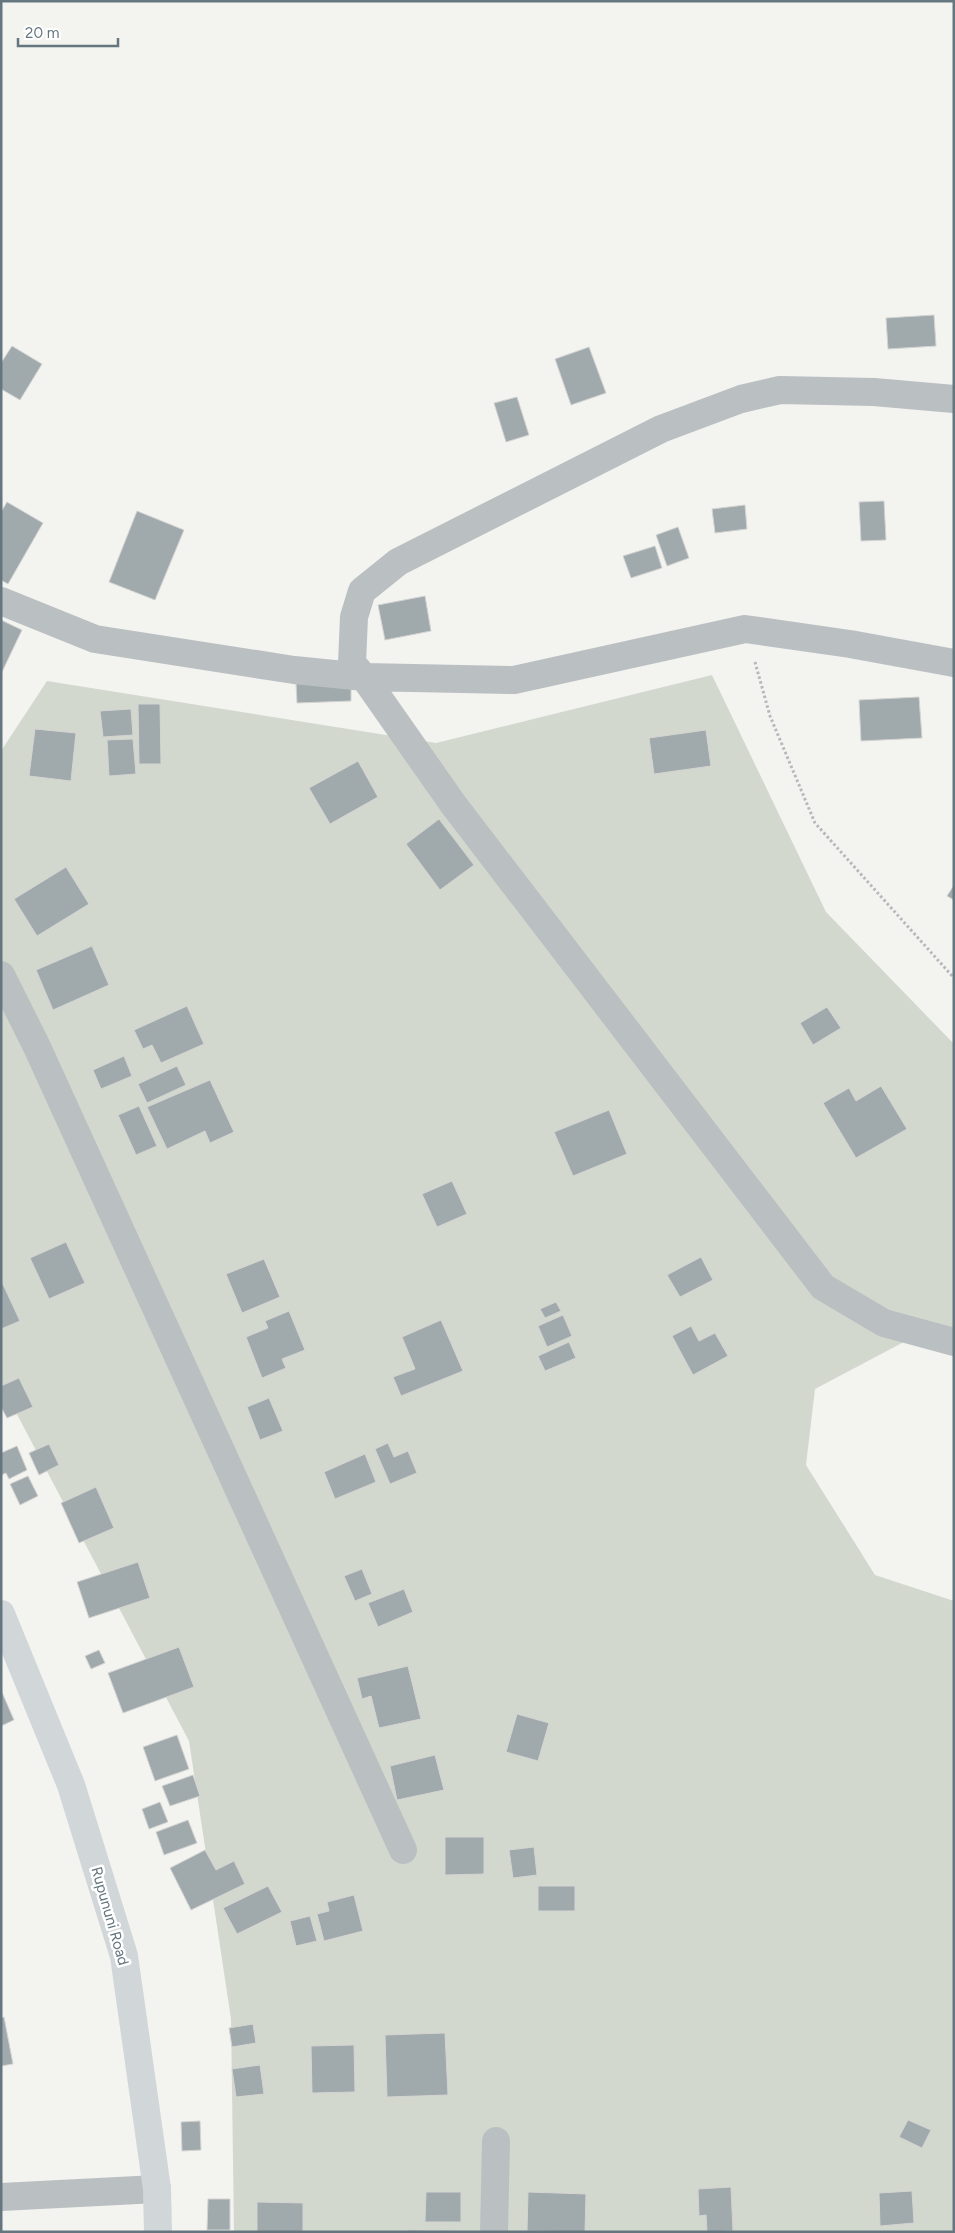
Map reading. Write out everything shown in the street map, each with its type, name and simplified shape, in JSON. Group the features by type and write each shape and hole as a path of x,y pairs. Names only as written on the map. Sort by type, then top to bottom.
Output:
{"main road":[{"name":"Rupununi Road","path":"1,1614 71,1785 124,1956 157,2189 158,2232"}],"street":[{"path":"954,399 874,392 780,390 741,399 661,429 398,562 362,591 354,617 352,663 364,677 452,804 823,1287 884,1324 954,1342"},
{"path":"1,601 95,639 294,670 364,677 514,680 746,629 850,644 954,663"},
{"path":"1,975 37,1047 403,1850"},
{"path":"494,2232 496,2141"},
{"path":"1,2198 157,2189"}],"path":[{"path":"746,629 770,716 815,822 954,978"}],"shaded area":[{"path":"712,675 826,912 954,1044 954,1339 919,1334 815,1389 806,1465 875,1575 954,1601 954,2232 234,2232 231,2019 189,1741 1,1384 1,751 47,681 436,743"}],"building":[{"path":"934,315 936,346 888,349 886,318"},
{"path":"12,346 42,364 20,400 1,389 1,363"},
{"path":"589,347 606,393 571,405 555,359"},
{"path":"517,397 529,435 506,442 494,403"},
{"path":"884,501 886,540 861,541 859,502"},
{"path":"7,502 43,523 8,584 1,580 1,512"},
{"path":"745,505 747,529 715,533 712,509"},
{"path":"137,511 184,530 155,600 109,582"},
{"path":"678,527 689,558 667,566 656,535"},
{"path":"655,546 662,568 631,578 623,556"},
{"path":"425,596 431,631 385,640 378,605"},
{"path":"1,620 22,630 1,674"},
{"path":"351,681 351,701 297,703 296,683"},
{"path":"919,697 922,738 861,741 859,700"},
{"path":"138,704 160,704 161,764 139,764"},
{"path":"131,709 133,735 103,737 100,711"},
{"path":"35,729 76,733 71,781 29,776"},
{"path":"706,730 711,766 654,774 649,738"},
{"path":"133,739 136,774 109,776 107,740"},
{"path":"358,761 378,797 330,824 309,788"},
{"path":"439,819 474,865 440,890 406,844"},
{"path":"66,867 89,904 37,936 14,899"},
{"path":"954,885 954,900 947,896"},
{"path":"92,946 109,985 53,1010 36,970"},
{"path":"187,1006 204,1044 161,1063 152,1045 143,1049 134,1030"},
{"path":"827,1007 841,1028 813,1045 800,1023"},
{"path":"124,1056 132,1076 101,1089 93,1070"},
{"path":"177,1066 186,1085 147,1103 138,1084"},
{"path":"210,1080 234,1132 210,1143 205,1131 167,1149 147,1107"},
{"path":"881,1086 907,1129 856,1158 823,1103 849,1088 856,1101"},
{"path":"139,1106 157,1146 136,1155 118,1115"},
{"path":"609,1110 627,1154 573,1176 554,1132"},
{"path":"452,1181 467,1214 437,1227 422,1194"},
{"path":"66,1242 85,1283 49,1299 30,1258"},
{"path":"701,1257 713,1280 680,1297 667,1275"},
{"path":"264,1259 280,1297 242,1313 226,1274"},
{"path":"1,1280 20,1321 1,1329"},
{"path":"556,1302 561,1311 545,1318 540,1309"},
{"path":"289,1311 305,1350 282,1359 286,1368 262,1378 246,1337 268,1328 265,1321"},
{"path":"563,1315 572,1336 547,1347 538,1326"},
{"path":"441,1320 463,1371 401,1396 393,1377 415,1369 402,1337"},
{"path":"691,1326 699,1341 715,1333 728,1356 693,1375 672,1336"},
{"path":"569,1342 576,1358 545,1371 538,1356"},
{"path":"19,1378 33,1407 7,1418 1,1407 1,1386"},
{"path":"269,1398 283,1431 260,1440 247,1407"},
{"path":"388,1443 394,1457 408,1451 417,1473 390,1484 375,1449"},
{"path":"49,1444 59,1465 39,1475 29,1453"},
{"path":"17,1446 27,1470 9,1479 6,1473 1,1475 1,1453"},
{"path":"365,1454 376,1482 335,1499 324,1472"},
{"path":"28,1476 38,1496 20,1505 10,1484"},
{"path":"96,1487 114,1528 79,1543 61,1503"},
{"path":"138,1562 150,1598 89,1618 77,1582"},
{"path":"362,1569 372,1594 355,1601 344,1576"},
{"path":"404,1589 413,1612 378,1627 368,1603"},
{"path":"179,1647 194,1687 123,1713 108,1673"},
{"path":"99,1650 105,1663 91,1669 85,1656"},
{"path":"408,1666 421,1719 379,1728 371,1696 362,1699 357,1678"},
{"path":"1,1690 14,1720 1,1726"},
{"path":"517,1714 549,1723 538,1761 506,1752"},
{"path":"177,1735 189,1769 155,1781 143,1747"},
{"path":"435,1755 444,1790 397,1800 390,1766"},
{"path":"193,1775 200,1796 170,1806 162,1786"},
{"path":"160,1802 168,1822 149,1829 142,1809"},
{"path":"188,1820 197,1843 164,1855 156,1832"},
{"path":"445,1837 484,1837 484,1874 445,1875"},
{"path":"534,1847 537,1875 513,1878 509,1850"},
{"path":"205,1850 216,1870 234,1861 245,1884 191,1910 170,1868"},
{"path":"268,1886 282,1912 237,1934 223,1908"},
{"path":"538,1886 575,1886 575,1911 538,1911"},
{"path":"354,1895 363,1931 324,1941 317,1914 329,1911 327,1902"},
{"path":"310,1916 317,1941 296,1946 290,1921"},
{"path":"4,2017 13,2064 1,2066 1,2018"},
{"path":"253,2024 256,2043 232,2047 229,2028"},
{"path":"445,2033 448,2095 387,2097 385,2035"},
{"path":"354,2045 355,2092 312,2093 311,2046"},
{"path":"260,2065 264,2094 236,2097 232,2069"},
{"path":"908,2120 931,2130 922,2148 899,2137"},
{"path":"200,2121 201,2150 182,2151 181,2122"},
{"path":"731,2187 733,2231 707,2232 706,2215 699,2216 698,2189"},
{"path":"912,2191 914,2223 880,2226 879,2193"},
{"path":"426,2192 461,2192 461,2222 425,2222"},
{"path":"528,2192 586,2194 585,2232 527,2231"},
{"path":"208,2199 230,2199 230,2230 207,2230"},
{"path":"257,2202 303,2203 303,2232 257,2232"},
{"path":"407,2230 456,2231 456,2232 407,2232"}]}
